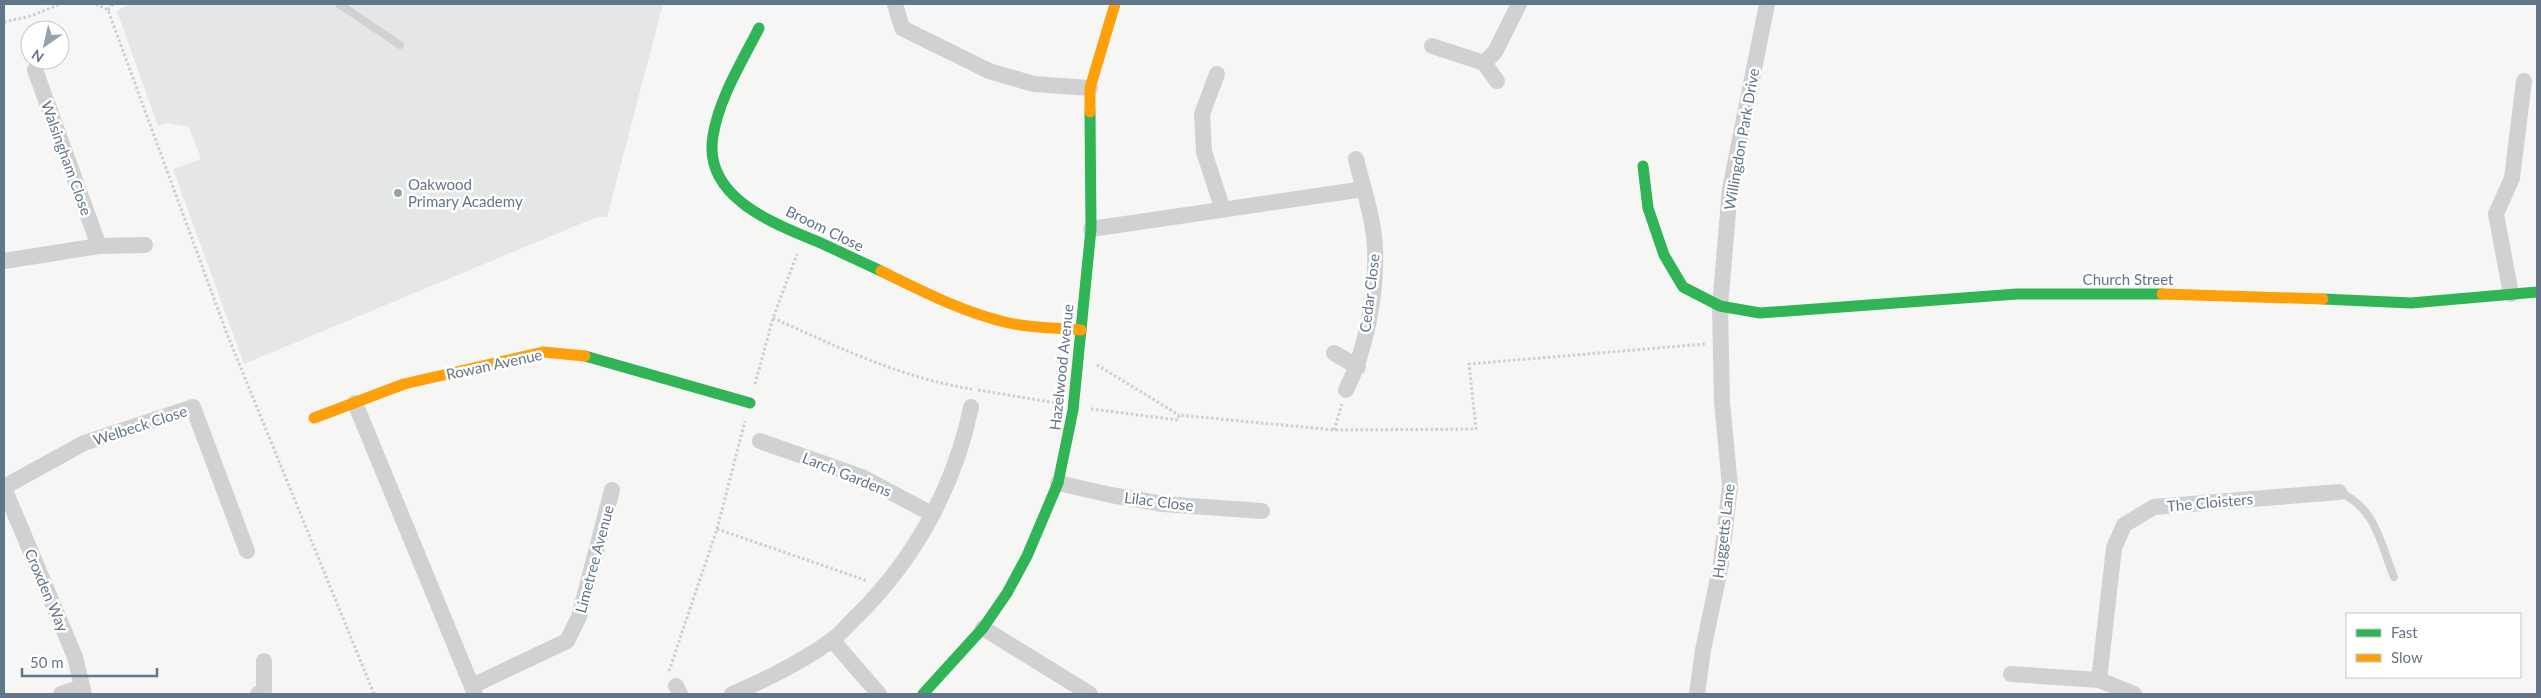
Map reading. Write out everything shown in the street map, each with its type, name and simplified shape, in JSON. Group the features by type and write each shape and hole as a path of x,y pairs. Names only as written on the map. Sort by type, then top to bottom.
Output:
{"street":[{"path":"895,4 902,28 989,71 1034,84 1090,88"},
{"name":"Hazelwood Avenue","path":"923,694 938,680 983,628 1007,593 1027,556 1058,482 1074,406 1091,229 1090,88 1115,4"},
{"path":"1484,63 1495,52 1519,4"},
{"name":"Willingdon Park Drive","path":"1720,306 1730,189 1767,4"},
{"name":"Broom Close","path":"759,28 720,111 712,149 721,179 730,192 750,208 935,296 1000,320 1045,328 1081,330"},
{"path":"1432,46 1484,63 1497,81"},
{"name":"Walsingham Close","path":"35,70 99,246"},
{"path":"1217,74 1202,114 1204,152 1223,210"},
{"path":"2511,294 2496,214 2512,178 2524,81"},
{"name":"Cedar Close","path":"1346,390 1358,366 1372,297 1375,248 1364,189 1356,159"},
{"name":"Church Street","path":"1643,166 1648,208 1664,255 1683,287 1720,306 1760,313 2017,294 2218,294 2411,303 2537,292"},
{"path":"1091,229 1364,189"},
{"path":"4,261 99,246 145,245"},
{"name":"Huggetts Lane","path":"1697,694 1703,650 1721,564 1730,486 1722,402 1720,306"},
{"name":"Rowan Avenue","path":"314,418 404,384 543,352 584,356 750,402"},
{"path":"1334,354 1358,366"},
{"path":"355,404 473,690"},
{"path":"732,694 788,666 832,640 885,587 911,553 950,481 971,406"},
{"name":"Welbeck Close","path":"4,487 84,443 193,407 247,551"},
{"name":"Larch Gardens","path":"760,441 862,477 932,514"},
{"name":"Lilac Close","path":"1058,482 1111,495 1163,504 1262,511"},
{"name":"Croxden Way","path":"4,487 76,657 83,691"},
{"name":"Limetree Avenue","path":"473,690 567,641 579,617 612,490"},
{"name":"The Cloisters","path":"2099,680 2114,548 2124,525 2154,507 2339,492"},
{"path":"983,628 1090,694"},
{"path":"832,640 879,694"},
{"path":"258,694 264,690 264,661"},
{"path":"2011,674 2099,680 2134,694"},
{"path":"61,694 83,691"}],"lane":[{"path":"339,4 400,45"},
{"path":"2339,492 2353,498 2372,518 2394,577"}],"path":[{"path":"4,22 30,16 60,4"},
{"path":"96,4 108,10 227,334 374,694"},
{"path":"108,10 113,4"},
{"path":"674,685 773,318 804,235"},
{"path":"773,318 919,378 946,385 1074,406 1178,420 1178,415"},
{"path":"1080,354 1178,415 1334,430 1476,429 1469,364 1721,342"},
{"path":"1334,430 1346,390"},
{"path":"717,529 885,587"}],"shaded area":[{"name":"Oakwood Primary Academy","path":"129,4 663,4 607,217 597,217 244,364 173,169 201,159 189,127 168,123 158,126 117,11"}],"traffic: fast":[{"path":"759,28 732,80 716,122 713,136 713,158 719,177 731,193 747,207 785,228 881,271"},
{"path":"923,694 983,628 1007,593 1027,556 1058,483 1073,410 1091,229 1090,112"},
{"path":"1643,166 1648,208 1664,255 1683,287 1720,306 1760,313 2017,294 2162,294"},
{"path":"2323,299 2411,303 2537,292"},
{"path":"585,356 750,403"}],"traffic: slow":[{"path":"1090,112 1090,88 1115,4"},
{"path":"881,271 944,301 992,319 1027,326 1081,330"},
{"path":"2162,294 2323,299"},
{"path":"314,418 404,384 543,352 585,356"}],"place":[{"name":"Oakwood Primary Academy","path":"398,193"}]}
